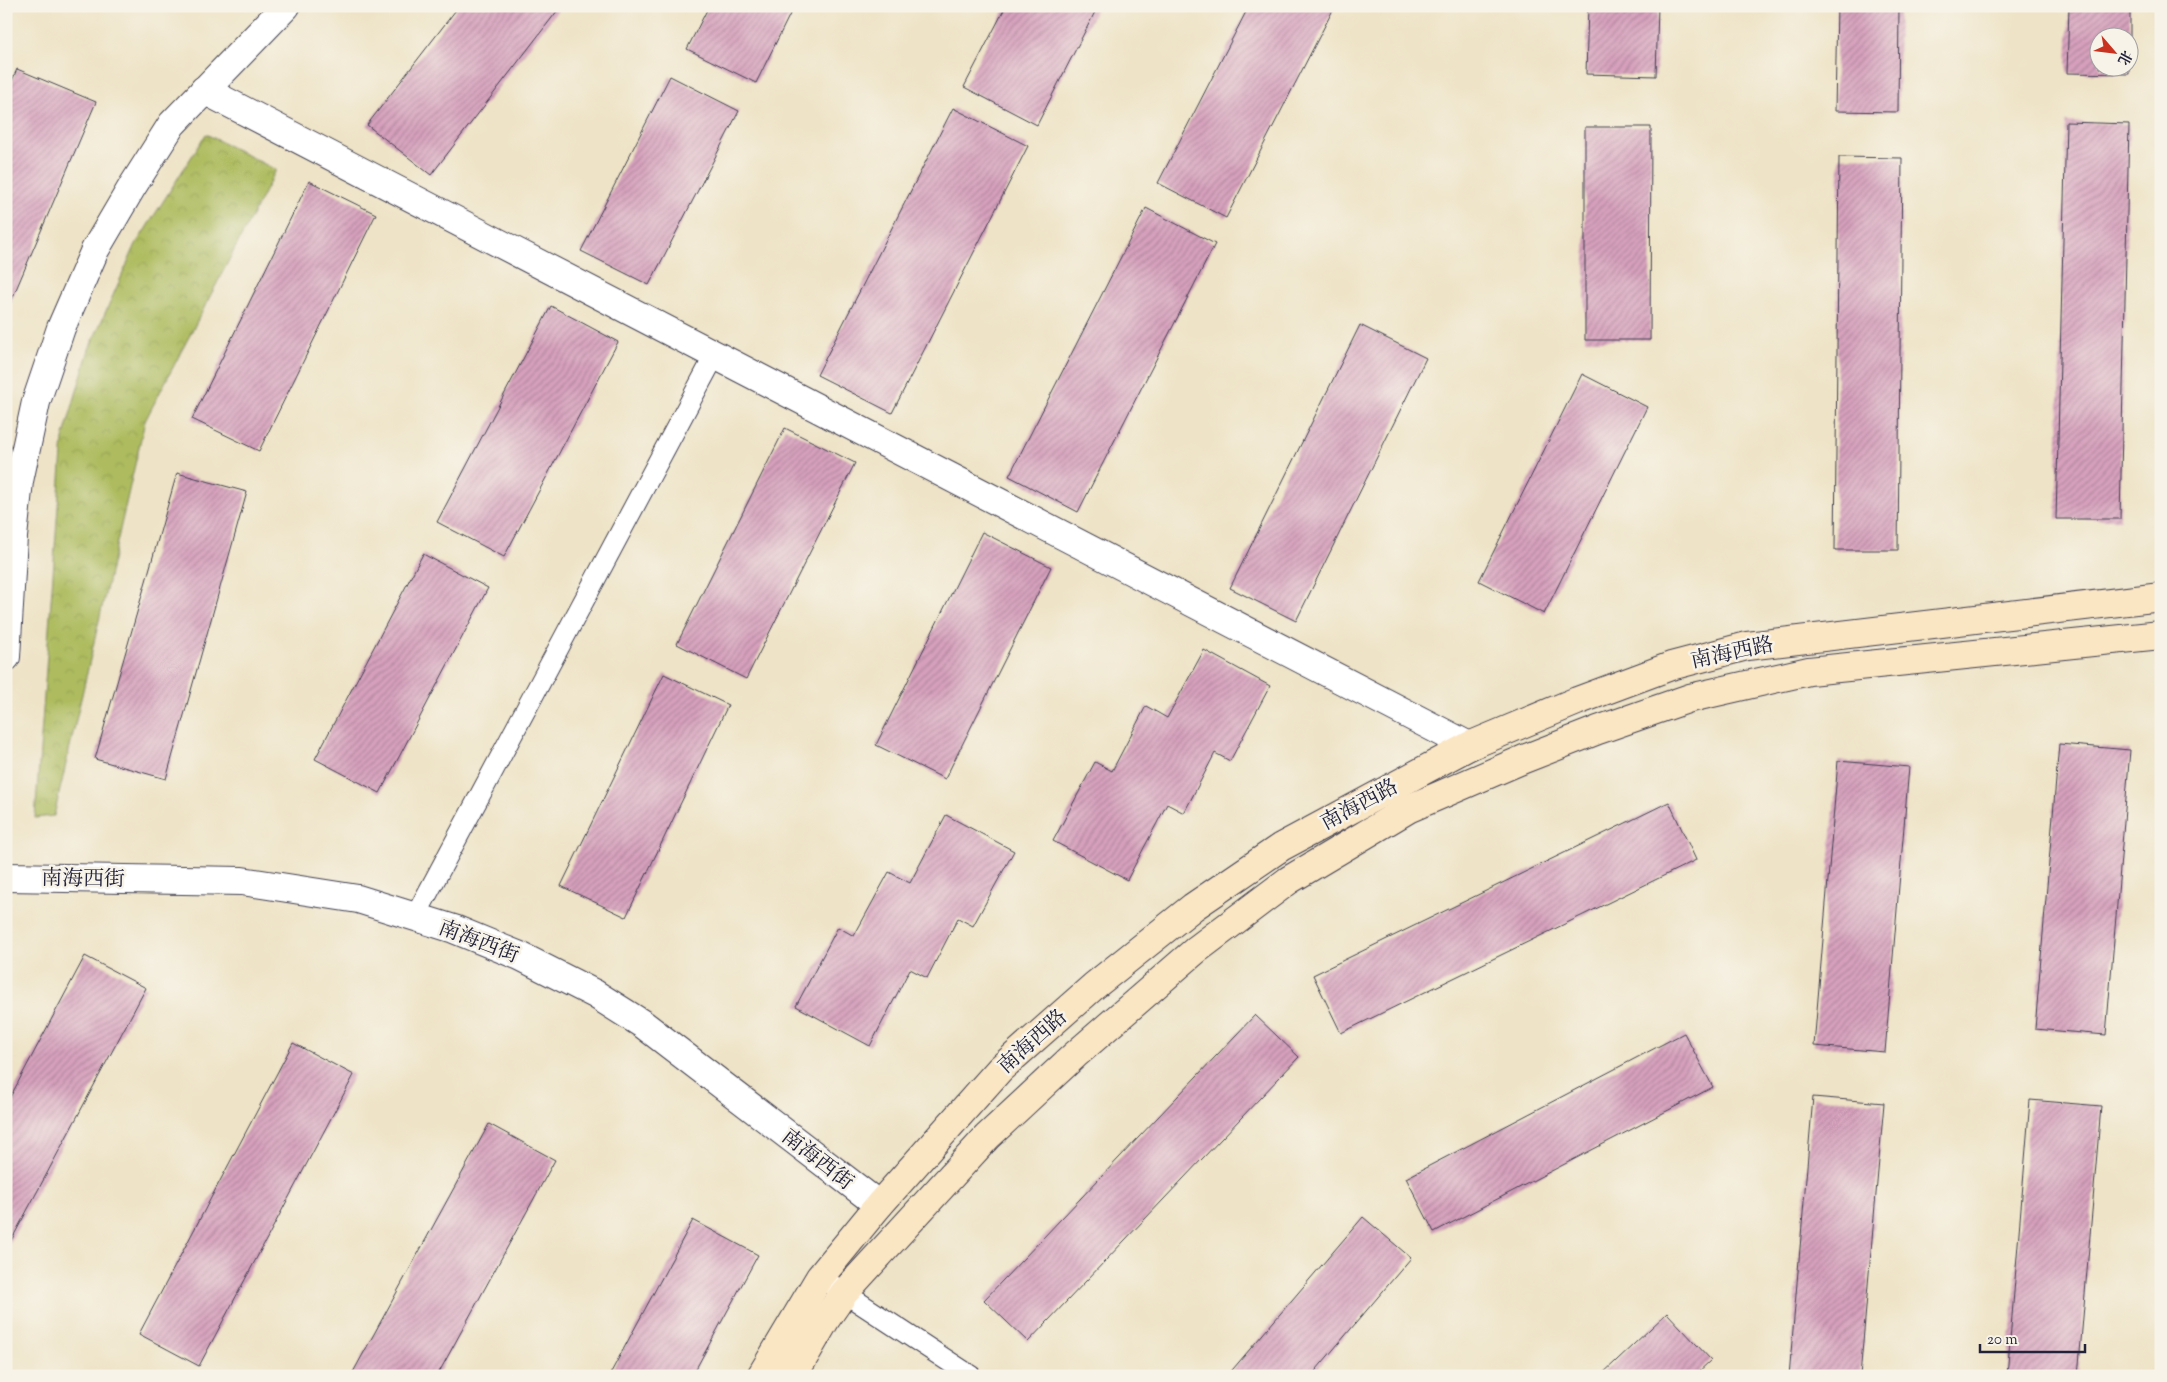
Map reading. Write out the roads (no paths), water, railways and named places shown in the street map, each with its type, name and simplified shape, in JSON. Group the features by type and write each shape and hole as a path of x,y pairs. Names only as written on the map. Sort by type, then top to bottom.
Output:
{"street":[{"path":"6,657 13,537 19,481 36,402 61,328 95,250 172,124 286,6"},
{"path":"204,90 1469,746"},
{"name":"南海西路","path":"761,1376 820,1277 878,1205 1000,1069 1094,986 1193,907 1281,847 1469,746 1577,701 1671,666 1747,646 2161,597"},
{"name":"南海西路","path":"793,1376 826,1319 844,1293 987,1137 1075,1054 1196,950 1289,880 1408,809 1588,733 1690,698 1809,671 2161,635"},
{"name":"南海西街","path":"6,877 242,881 358,899 454,929 520,956 603,999 644,1025 878,1205"}],"lane":[{"path":"414,917 715,355"},
{"path":"820,1277 971,1376"}]}
